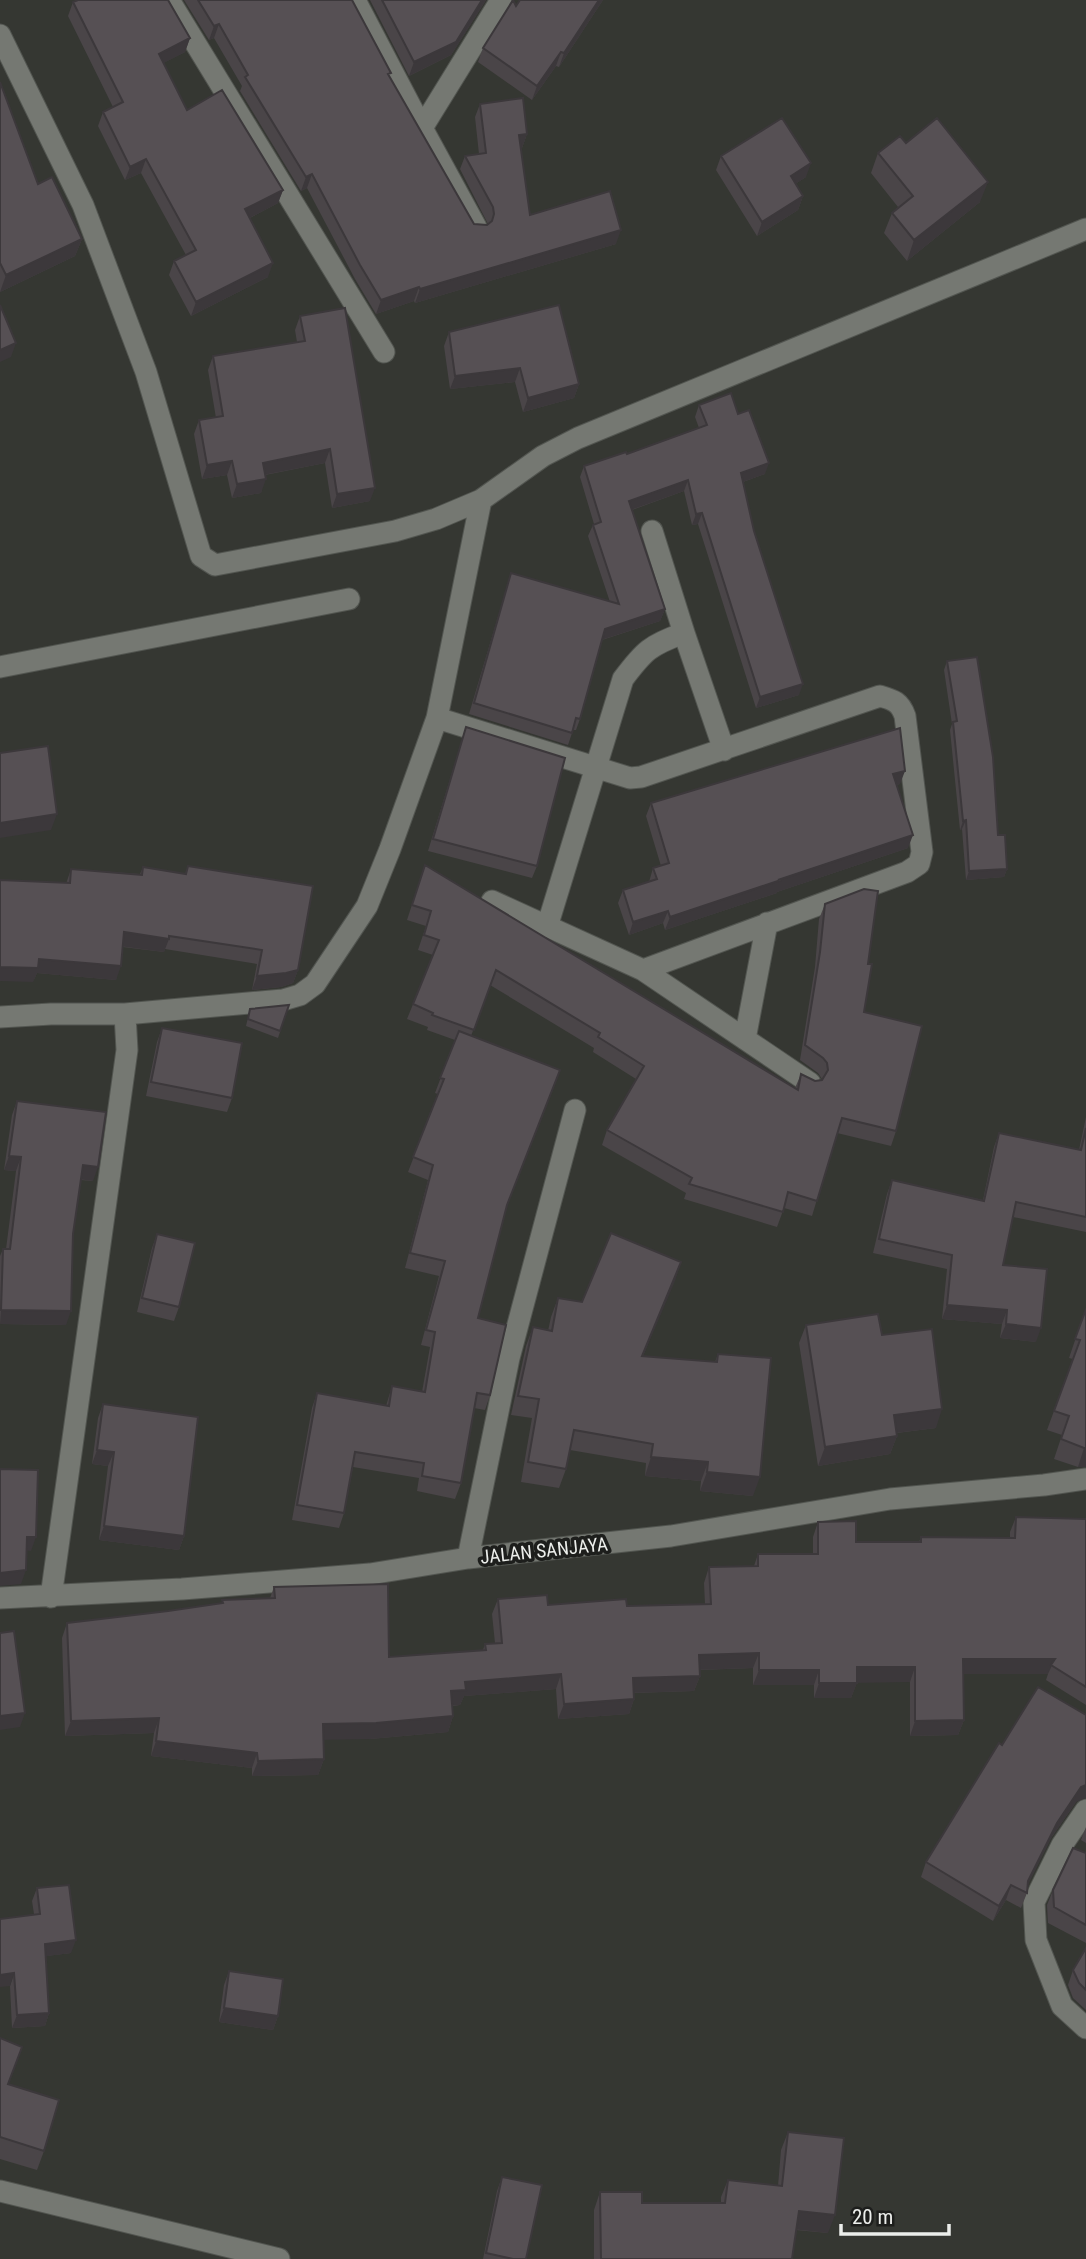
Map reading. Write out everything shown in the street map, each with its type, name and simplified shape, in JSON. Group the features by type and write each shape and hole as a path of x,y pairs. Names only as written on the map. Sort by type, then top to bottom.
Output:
{"street":[{"path":"169,0 384,352"},
{"path":"355,0 476,227"},
{"path":"422,128 501,0"},
{"path":"0,35 83,205 146,372 201,556 215,565 395,531 436,519 481,500 543,456 578,438 1086,229"},
{"path":"0,1017 125,1014 283,1000 300,995 315,984 367,906 437,718 481,500"},
{"path":"652,531 724,750"},
{"path":"0,667 349,599"},
{"path":"547,927 594,766 623,679 640,656 656,643 684,633"},
{"path":"437,718 630,778 641,777 724,750 880,696 895,700 902,707 922,852 919,864 907,872 643,970"},
{"path":"492,901 643,970 810,1083"},
{"path":"745,1039 767,923"},
{"path":"51,1597 127,1050 125,1014"},
{"path":"468,1558 509,1358 575,1110"},
{"name":"JALAN SANJAYA","path":"0,1598 182,1589 370,1573 468,1558 670,1536 890,1500 1086,1479"},
{"path":"1086,1810 1062,1845 1034,1902 1036,1940 1062,2007 1086,2028"},
{"path":"1062,1845 1086,1857"},
{"path":"0,2191 279,2259"}],"building":[{"path":"168,0 190,38 159,54 187,110 222,90 283,190 245,209 273,263 196,302 174,261 196,250 146,159 130,167 103,112 123,102 73,2"},
{"path":"198,0 352,0 391,73 388,74 474,224 487,225 494,214 493,207 465,156 486,153 480,104 523,98 527,134 519,135 530,215 610,191 621,230 381,300 312,174 306,177 245,77 248,75 219,24 214,26"},
{"path":"382,0 482,0 456,42 414,62"},
{"path":"513,0 516,6 520,0 599,0 564,53 561,52 537,86 483,48"},
{"path":"0,82 38,184 52,177 82,239 6,275 0,263"},
{"path":"782,118 811,163 791,176 803,196 762,222 721,156"},
{"path":"937,118 988,182 914,240 892,213 913,196 878,153 900,136 906,143"},
{"path":"0,305 16,343 0,350"},
{"path":"559,305 579,384 528,398 520,368 455,376 449,332"},
{"path":"345,308 375,488 337,494 330,449 263,463 266,479 237,484 232,461 207,465 199,420 223,416 213,356 305,341 300,316"},
{"path":"731,393 738,414 749,410 769,463 741,473 754,531 803,684 760,697 702,513 696,514 688,480 629,501 665,609 605,629 580,719 576,718 572,733 474,703 511,573 619,604 593,525 601,522 584,466 626,452 627,454 707,425 699,405"},
{"path":"977,657 993,757 998,835 1005,835 1007,869 969,871 966,820 963,821 953,722 957,721 947,661"},
{"path":"466,727 565,758 537,866 433,839"},
{"path":"900,728 905,771 893,774 913,835 670,917 668,911 633,922 623,890 657,879 653,868 669,863 651,803"},
{"path":"48,746 57,814 0,823 0,753"},
{"path":"425,865 798,1090 801,1074 815,1081 822,1080 828,1070 823,1058 805,1045 825,904 864,889 878,891 868,964 872,964 864,1012 922,1026 896,1131 842,1118 817,1201 788,1192 783,1212 689,1184 692,1178 607,1130 644,1066 598,1037 600,1033 496,970 474,1030 432,1015 433,1013 413,1004 439,940 424,935 431,911 412,905"},
{"path":"188,866 313,886 298,970 257,976 262,950 124,932 121,966 39,959 38,968 0,967 0,880 70,883 71,869 142,875 143,867 186,874"},
{"path":"289,1005 280,1031 248,1019 250,1009"},
{"path":"162,1028 242,1043 232,1098 151,1082"},
{"path":"459,1031 560,1070 507,1205 478,1318 506,1325 490,1395 477,1393 461,1483 422,1476 424,1463 355,1452 344,1513 297,1505 317,1393 389,1406 392,1386 425,1392 435,1332 426,1330 445,1261 410,1253 433,1165 413,1157 444,1079 440,1078"},
{"path":"17,1101 106,1112 98,1167 83,1165 73,1234 71,1311 1,1310 3,1249 10,1249 21,1157 9,1156"},
{"path":"1086,1128 1086,1217 1016,1202 1003,1265 1047,1269 1041,1328 1006,1324 1007,1310 947,1305 952,1255 879,1239 892,1180 984,1201 999,1133 1081,1150"},
{"path":"611,1233 681,1262 642,1356 717,1362 718,1354 771,1358 760,1477 707,1472 708,1462 651,1457 653,1444 574,1430 566,1469 528,1462 539,1399 518,1396 533,1327 552,1331 558,1298 582,1302"},
{"path":"157,1234 195,1243 179,1307 142,1298"},
{"path":"1086,1309 1084,1448 1061,1439 1069,1416 1054,1411 1080,1340 1075,1339"},
{"path":"878,1314 882,1335 932,1329 942,1409 894,1415 897,1436 825,1447 806,1325"},
{"path":"103,1404 198,1417 184,1536 104,1526 114,1452 97,1450"},
{"path":"0,1469 38,1470 36,1537 27,1537 26,1570 0,1573"},
{"path":"1016,1517 1086,1519 1086,1687 1051,1665 1055,1659 963,1659 964,1720 915,1721 915,1667 857,1667 857,1683 819,1683 819,1670 759,1670 759,1653 699,1655 700,1676 633,1678 634,1699 564,1704 561,1674 465,1682 466,1690 451,1691 453,1716 376,1723 323,1724 324,1759 258,1761 257,1753 156,1741 159,1718 71,1721 67,1623 223,1603 222,1600 275,1598 274,1587 388,1584 389,1657 486,1650 485,1644 502,1643 498,1599 547,1595 548,1605 626,1599 627,1606 711,1604 709,1567 758,1566 758,1554 818,1554 818,1522 856,1521 856,1542 921,1542 921,1537 1015,1538"},
{"path":"14,1631 25,1713 0,1716 0,1633"},
{"path":"1038,1687 1086,1715 1086,1785 1081,1787 1057,1823 1028,1881 1027,1893 1011,1885 999,1906 926,1862 999,1743 1002,1745"},
{"path":"1073,1848 1086,1853 1086,1925 1054,1907 1053,1890"},
{"path":"69,1885 76,1940 45,1944 49,2013 17,2015 14,1973 0,1975 0,1919 40,1914 37,1888"},
{"path":"1086,1948 1086,1990 1073,1970"},
{"path":"229,1971 283,1979 278,2016 224,2008"},
{"path":"0,2038 22,2047 8,2084 59,2100 44,2151 0,2137"},
{"path":"788,2132 844,2138 835,2215 799,2211 792,2259 601,2259 600,2192 642,2192 642,2203 725,2203 728,2180 782,2186"},
{"path":"502,2177 542,2185 526,2259 486,2253"}]}
